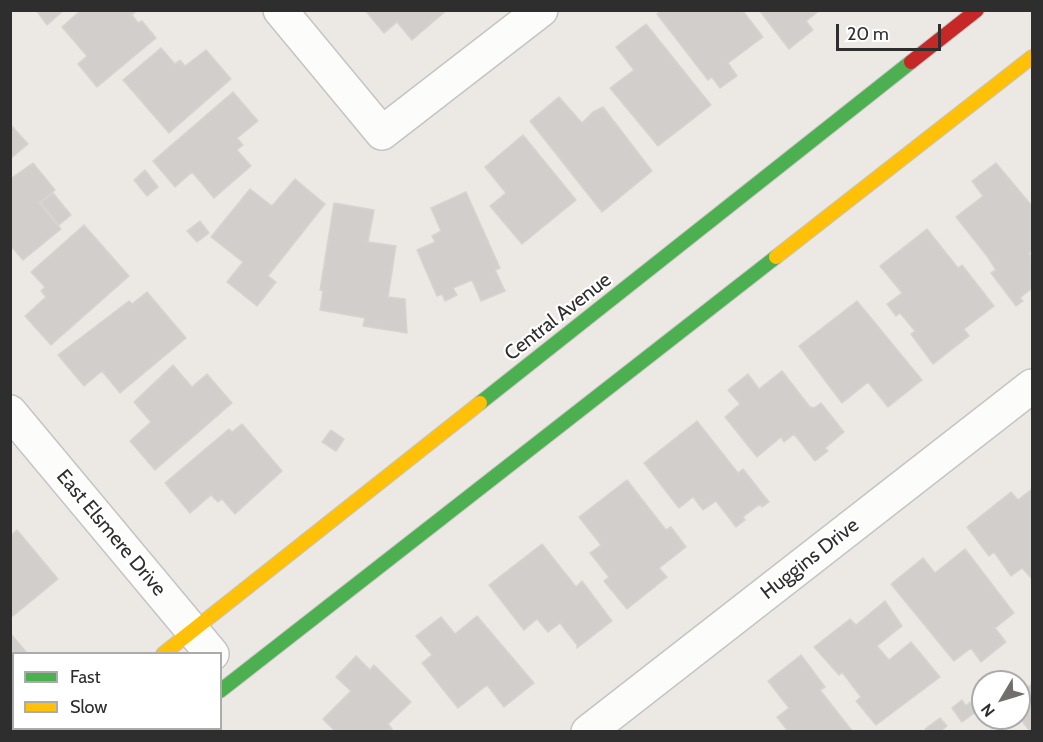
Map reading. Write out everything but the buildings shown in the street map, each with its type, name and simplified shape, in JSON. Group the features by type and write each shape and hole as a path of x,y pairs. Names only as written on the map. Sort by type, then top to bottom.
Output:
{"main road":[{"name":"Central Avenue","path":"170,652 202,642 977,10"},
{"path":"225,678 1032,57"}],"street":[{"path":"280,10 382,133 541,10"},
{"name":"Huggins Drive","path":"588,732 1032,386"},
{"name":"East Elsmere Drive","path":"10,412 202,642"}],"traffic: fast":[{"path":"480,403 911,62"},
{"path":"222,689 776,257"}],"traffic: slow":[{"path":"776,257 1032,57"},
{"path":"166,652 480,403"}],"traffic: jam":[{"path":"911,62 977,10"}]}
